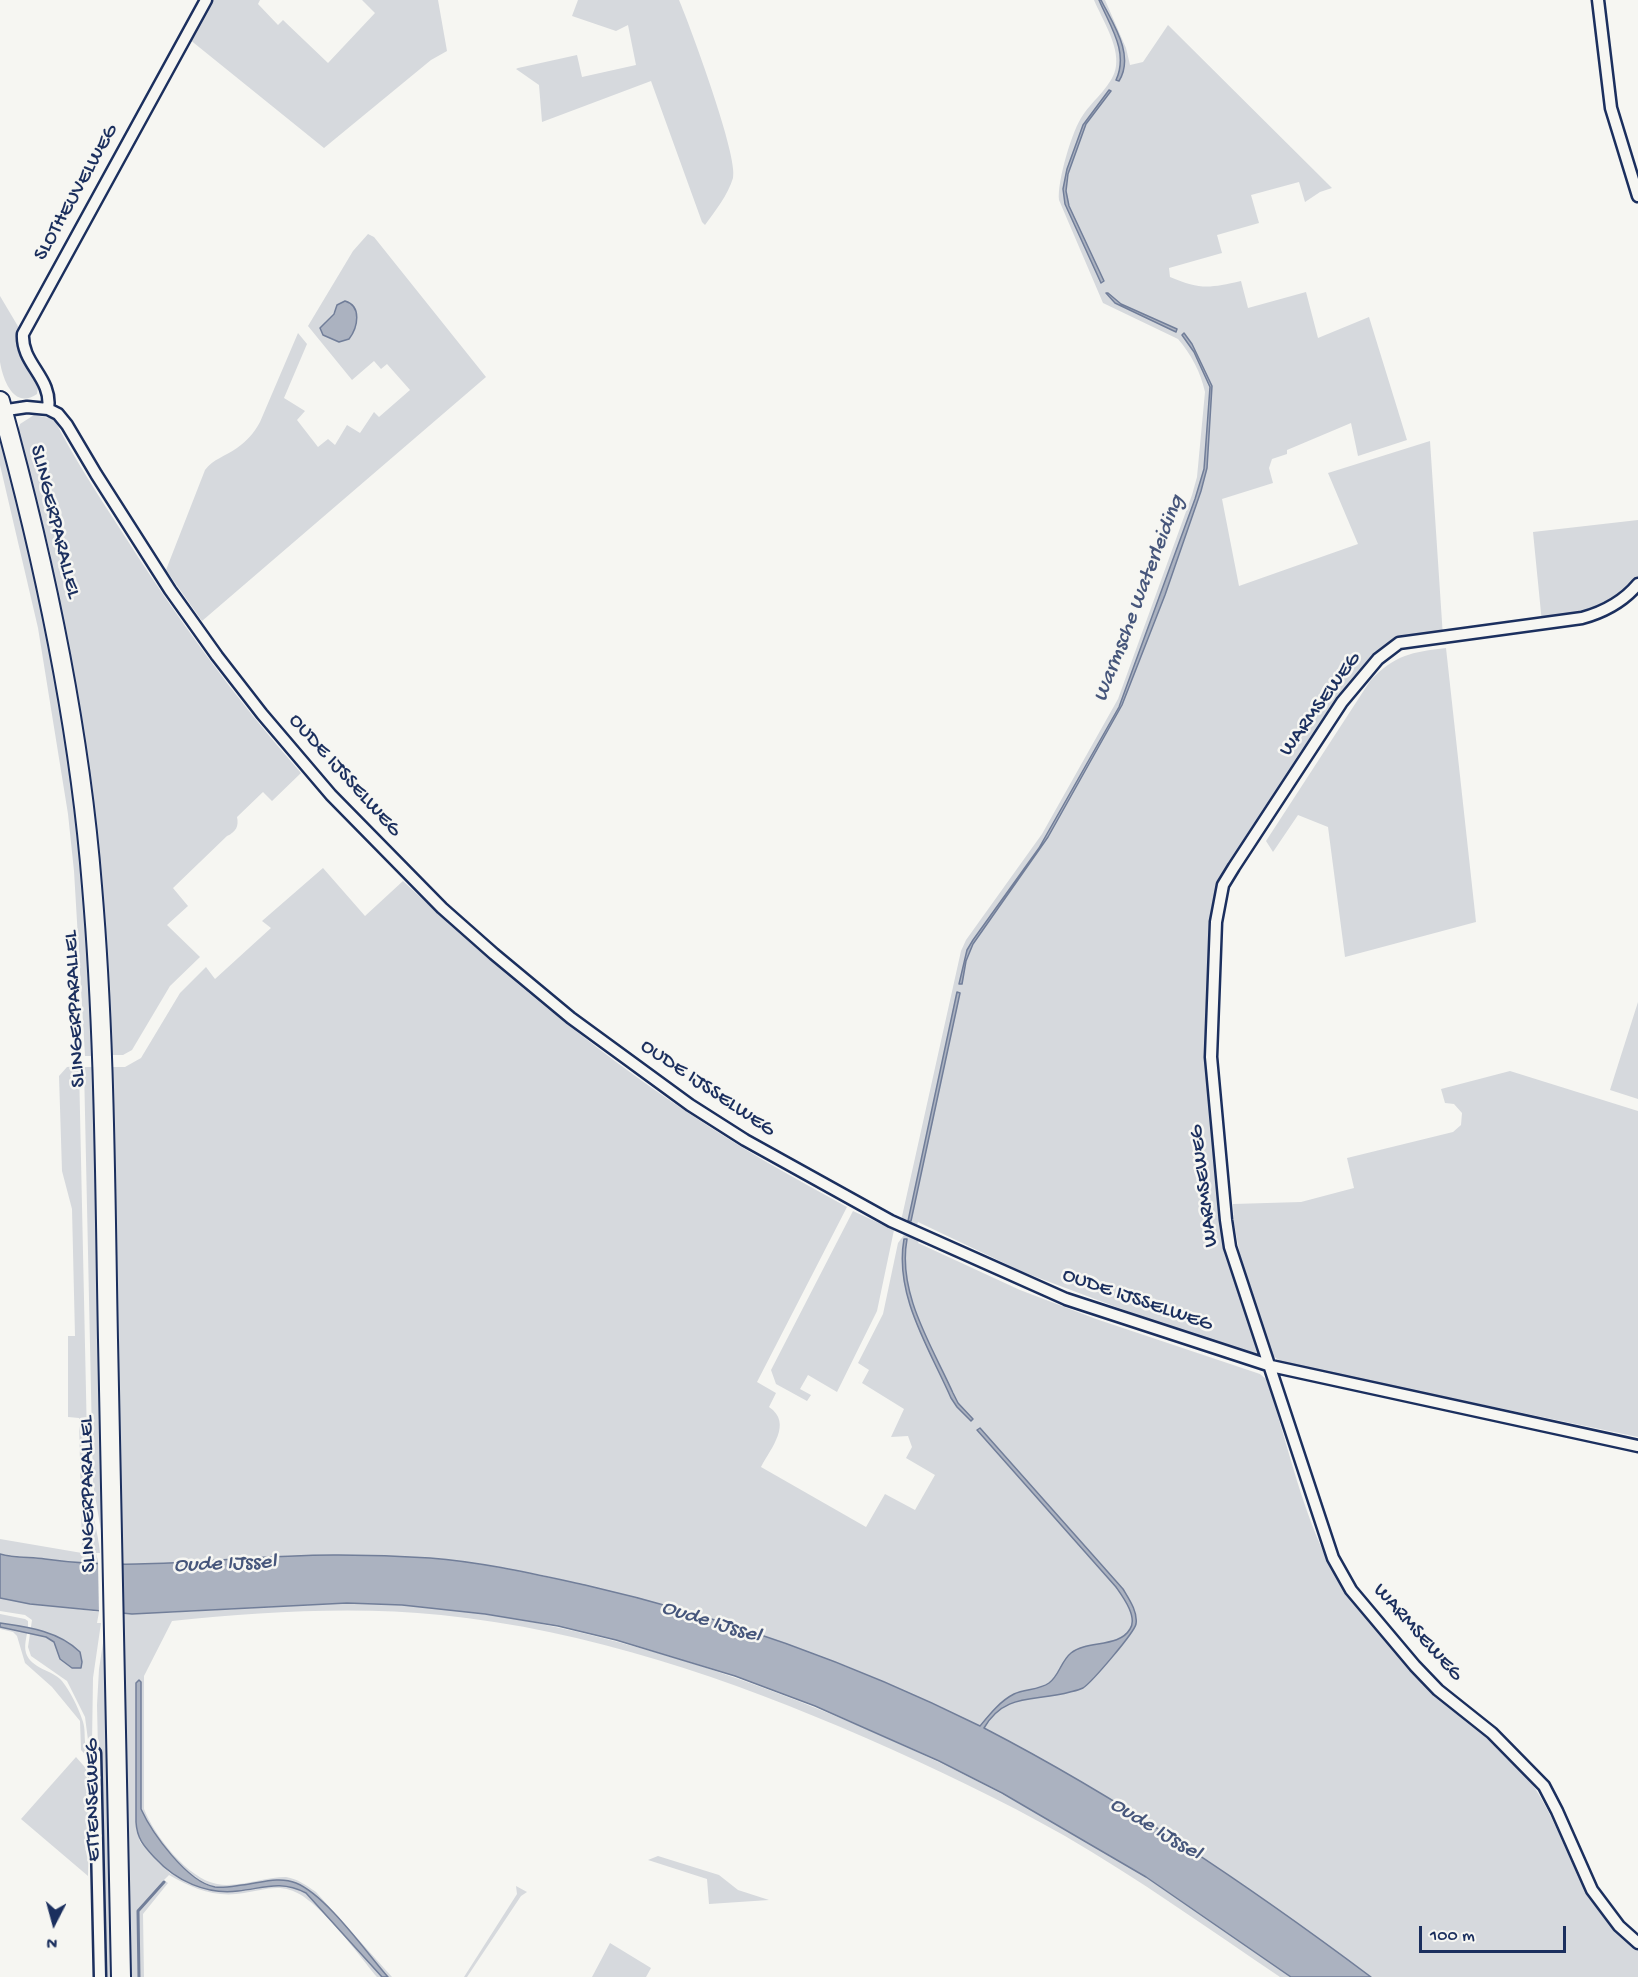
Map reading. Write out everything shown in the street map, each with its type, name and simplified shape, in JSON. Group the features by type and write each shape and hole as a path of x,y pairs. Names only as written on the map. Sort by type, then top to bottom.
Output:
{"main road":[{"name":"SLINGERPARALLEL","path":"1,408 53,613 80,784 92,885 102,1063 114,1623"},
{"name":"ETTENSEWEG","path":"114,1623 121,1977"}],"street":[{"name":"SLOTHEUVELWEG","path":"48,409 50,397 25,353 22,334 206,0"},
{"path":"1598,0 1611,108 1638,196"},
{"path":"1,408 48,409"},
{"name":"OUDE IJSSELWEG","path":"48,409 57,414 67,425 170,590 217,656 262,714 331,795 442,908 494,954 571,1018 690,1105 746,1140 891,1221 1066,1299 1271,1366 1638,1446"},
{"name":"WARMSEWEG","path":"1638,584 1617,604 1603,612 1582,618 1399,643 1378,659 1342,702 1224,885 1215,922 1210,1057 1230,1247 1333,1558 1351,1590 1422,1674 1438,1690 1492,1733 1544,1786 1592,1890 1618,1926 1638,1943"},
{"name":"ETTENSEWEG","path":"94,1753 100,1977"}],"shaded area":[{"path":"211,0 260,0 258,4 278,25 283,20 328,63 375,13 362,0 438,0 447,51 431,60 324,148 189,39"},
{"path":"578,0 679,0 712,91 729,145 733,166 733,178 728,191 705,225 651,81 542,122 539,85 516,69 577,55 582,77 636,65 628,25 616,31 572,16"},
{"path":"1094,0 1105,0 1126,48 1130,65 1143,62 1168,25 1332,188 1320,192 1305,202 1299,182 1251,195 1259,223 1217,235 1222,253 1169,268 1170,277 1197,286 1241,281 1248,308 1306,292 1318,338 1369,317 1407,440 1358,456 1351,423 1287,450 1287,454 1272,459 1269,468 1273,483 1222,499 1239,586 1358,544 1328,473 1430,441 1443,637 1385,647 1219,884 1213,909 1206,1020 1206,1063 1219,1218 1225,1256 1259,1350 1256,1355 1204,1340 1023,1272 918,1222 916,1228 901,1221 961,951 966,940 1042,834 1118,699 1197,477 1205,392 1195,364 1178,339 1103,303 1059,200 1063,169 1074,132 1083,115 1111,79 1116,66 1112,41"},
{"path":"368,234 374,237 486,377 202,621 166,570 205,470 216,460 241,445 255,430 298,333 307,344 284,398 305,411 297,420 318,447 328,439 335,445 347,425 360,433 374,412 379,417 410,390 387,364 381,369 374,361 352,380 308,326 353,251","holes":["336,310 356,310 356,325 325,322"]},
{"path":"0,296 19,328 17,336 20,351 38,387 37,394 29,398 16,396 11,391 0,362"},
{"path":"34,415 54,419 95,490 185,626 253,716 301,773 272,801 263,792 237,817 238,823 235,831 173,888 188,906 167,925 200,957 170,986 132,1050 123,1055 108,1055 83,754 50,552 18,430 20,424"},
{"path":"0,428 25,519 61,694 82,854 96,1056 85,1056 74,871 68,814 38,628 0,465"},
{"path":"1638,520 1638,578 1633,585 1602,609 1542,623 1533,532"},
{"path":"1446,648 1476,922 1345,957 1328,827 1298,815 1273,852 1266,841 1370,681 1387,665 1404,656"},
{"path":"323,868 365,916 403,881 471,944 542,1004 652,1088 728,1139 847,1207 757,1382 776,1393 769,1407 776,1413 780,1428 761,1467 866,1527 885,1494 915,1510 935,1475 906,1458 912,1447 908,1436 891,1437 904,1409 862,1383 869,1370 858,1363 883,1314 898,1243 904,1235 919,1240 918,1243 1020,1290 1096,1319 1260,1374 1266,1379 1304,1503 1334,1573 1413,1673 1518,1765 1542,1799 1592,1899 1620,1933 1638,1946 1638,1977 1371,1977 1211,1863 1149,1822 1023,1749 955,1714 849,1667 803,1650 631,1596 542,1575 430,1558 280,1556 194,1563 122,1565 109,1067 125,1067 141,1058 180,993 206,967 215,979 271,928 262,921"},
{"path":"1638,1002 1638,1099 1610,1090"},
{"path":"79,1066 88,1485 99,1544 100,1553 96,1553 99,1565 0,1554 0,1539 82,1553 79,1418 68,1417 68,1336 75,1336 72,1209 62,1171 59,1076 67,1067"},
{"path":"84,1067 96,1067 104,1548 93,1484"},
{"path":"1510,1071 1638,1111 1638,1437 1283,1363 1273,1356 1242,1266 1233,1204 1301,1202 1354,1188 1347,1158 1453,1132 1461,1125 1462,1113 1454,1104 1445,1103 1441,1089"},
{"path":"853,1211 894,1230 877,1311 837,1392 808,1375 800,1389 811,1395 807,1401 776,1384 771,1370"},
{"path":"0,1598 99,1612 97,1623 101,1623 93,1678 92,1743 88,1740 85,1717 67,1681 31,1656 28,1647 32,1620 25,1615 0,1611"},
{"path":"347,1603 389,1604 473,1612 514,1619 597,1636 678,1659 739,1679 860,1726 977,1781 1034,1811 1146,1877 1291,1977 1280,1977 1120,1869 1016,1809 967,1784 815,1716 658,1660 550,1632 441,1615 340,1611 239,1615 172,1621 144,1676 144,1809 156,1831 173,1854 195,1874 206,1880 217,1884 233,1885 286,1877 309,1887 392,1977 377,1977 324,1915 301,1895 279,1888 234,1894 214,1893 196,1888 169,1875 164,1880 168,1883 143,1914 144,1977 127,1977 123,1613","holes":["139,1680 141,1682 141,1809 153,1832 169,1853 188,1871 209,1885 207,1889 171,1874 140,1842 136,1822 136,1683"]},
{"path":"0,1614 28,1621 26,1653 32,1663 58,1677 68,1689 82,1719 85,1743 93,1758 93,1763 81,1750 80,1721 52,1687 25,1663 17,1636 13,1632 0,1629"},
{"path":"105,1630 114,1977 103,1977 97,1705 99,1669"},
{"path":"76,1757 90,1773 88,1876 21,1819"},
{"path":"658,1856 719,1875 738,1890 769,1900 709,1904 707,1879 648,1860"},
{"path":"516,1886 527,1892 521,1896 467,1977 464,1977 517,1894"},
{"path":"610,1943 651,1968 646,1977 592,1977"}],"water":[{"path":"1099,0 1116,29 1124,50 1125,61 1119,81 1116,80 1119,70 1119,49 1113,29"},
{"path":"1109,90 1111,91 1086,124 1068,174 1066,191 1069,206 1104,281 1101,283 1065,204 1063,189 1067,169 1083,125"},
{"path":"1106,293 1121,304 1177,329 1176,332 1115,303"},
{"path":"345,301 354,307 357,317 355,329 349,339 339,342 323,335 320,328 334,314 337,305"},
{"path":"1184,333 1192,344 1212,386 1207,468 1201,491 1165,595 1122,705 1048,837 973,944 966,961 962,984 959,984 967,950 1039,848 1119,707 1195,499 1204,469 1210,387 1194,352 1182,335"},
{"path":"957,992 960,993 911,1221 908,1221"},
{"path":"904,1239 907,1239 905,1259 907,1279 918,1319 958,1403 973,1419 971,1421 951,1398 916,1321 904,1280 902,1260"},
{"name":"Oude IJssel","path":"980,1428 1123,1589 1136,1615 1134,1629 1121,1647 1083,1688 1011,1703 992,1717 984,1728 1085,1784 1183,1845 1278,1909 1371,1977 1291,1977 1146,1877 1002,1793 939,1761 815,1706 735,1676 616,1640 558,1626 485,1614 402,1605 347,1603 132,1614 30,1604 0,1598 0,1554 82,1563 119,1564 156,1564 302,1555 419,1557 469,1562 636,1597 737,1627 836,1662 933,1703 980,1726 1004,1700 1018,1692 1049,1683 1071,1653 1085,1646 1111,1642 1125,1635 1130,1629 1132,1619 1129,1607 1116,1587 977,1430"},
{"path":"0,1623 32,1628 63,1639 80,1652 81,1668 72,1668 60,1659 54,1642 46,1637 0,1627"},
{"path":"139,1680 141,1682 141,1809 153,1831 172,1855 193,1876 215,1887 283,1880 308,1889 332,1911 388,1977 382,1977 306,1893 280,1886 226,1892 215,1891 182,1880 163,1866 148,1850 140,1838 136,1822 136,1683"}],"pier":[{"path":"98,1562 122,1562 123,1616 99,1615"}],"waterway":[{"path":"139,1977 138,1911 164,1882"}],"water label":[{"name":"Warmsche Waterleiding","path":"1140,599"}]}
